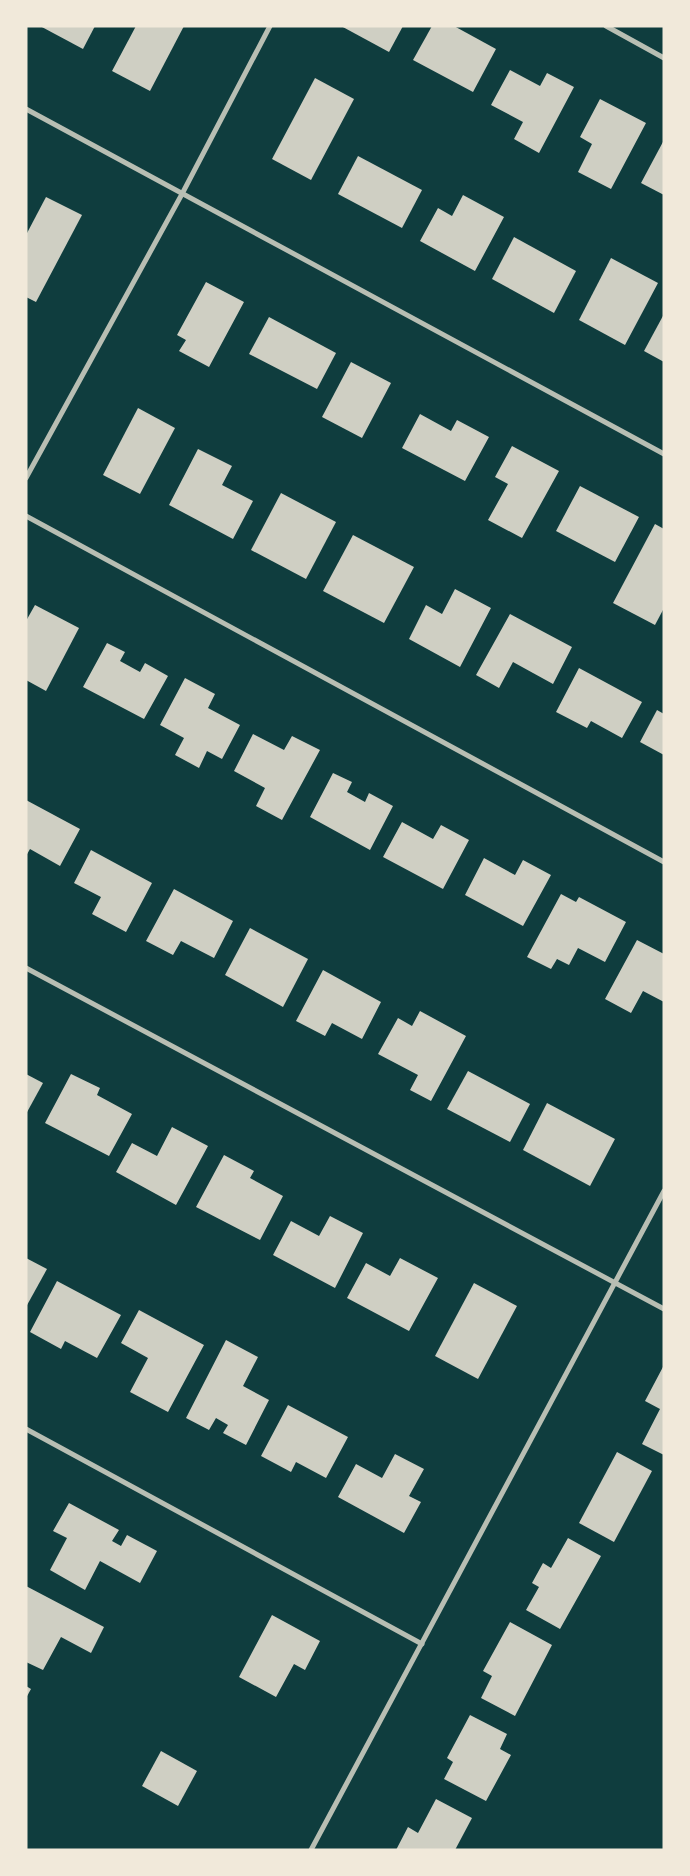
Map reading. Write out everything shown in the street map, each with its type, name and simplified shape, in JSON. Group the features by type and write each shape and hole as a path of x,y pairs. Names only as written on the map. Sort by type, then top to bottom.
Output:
{"street":[{"path":"26,478 182,194 270,26"},
{"path":"606,26 664,58"},
{"path":"26,109 664,454"},
{"path":"26,516 664,862"},
{"path":"26,968 664,1309"},
{"path":"311,1850 664,1191"},
{"path":"26,1429 422,1644"}],"building":[{"path":"40,26 95,26 83,49"},
{"path":"136,26 184,26 150,91 112,71"},
{"path":"341,26 403,26 389,52"},
{"path":"432,26 454,26 496,49 473,92 413,60"},
{"path":"510,70 540,86 547,73 574,87 539,153 514,139 523,122 491,105"},
{"path":"315,78 354,99 311,180 272,159"},
{"path":"600,99 646,123 611,189 578,172 592,144 580,137"},
{"path":"664,140 664,195 641,183"},
{"path":"358,156 422,190 402,228 338,194"},
{"path":"463,195 504,217 475,271 420,241 438,208 452,216"},
{"path":"46,197 82,215 36,302 26,297 26,235"},
{"path":"514,237 576,271 554,313 492,279"},
{"path":"611,258 658,283 625,345 579,320"},
{"path":"206,282 244,302 209,367 179,351 186,340 177,335"},
{"path":"664,314 664,362 644,351"},
{"path":"269,317 336,353 317,389 249,354"},
{"path":"351,362 391,383 362,438 322,417"},
{"path":"138,408 175,428 140,494 103,475"},
{"path":"420,414 451,431 457,420 489,437 465,481 402,448"},
{"path":"512,446 559,471 522,538 488,520 508,484 495,477"},
{"path":"198,449 232,466 222,485 253,501 233,539 169,505"},
{"path":"580,486 639,517 615,562 556,531"},
{"path":"281,493 336,522 306,579 251,550"},
{"path":"655,524 664,529 664,608 655,625 613,603"},
{"path":"353,535 414,567 384,623 323,591"},
{"path":"455,589 491,608 460,667 409,639 426,605 442,614"},
{"path":"35,605 79,628 46,691 26,680 26,621"},
{"path":"510,614 572,647 553,684 513,662 499,688 476,675"},
{"path":"107,643 125,652 120,661 140,672 145,663 168,676 144,719 83,687"},
{"path":"579,668 642,702 622,738 591,721 587,728 556,712"},
{"path":"185,678 215,694 208,708 240,725 222,759 207,751 199,768 175,755 184,738 160,725"},
{"path":"657,710 664,714 664,755 640,742"},
{"path":"253,734 284,750 292,736 320,750 282,820 256,806 265,788 234,771"},
{"path":"333,773 352,782 347,792 365,802 369,793 393,806 370,850 310,817"},
{"path":"26,800 80,829 60,866 30,849 26,856"},
{"path":"402,822 433,839 441,825 469,840 443,889 383,857"},
{"path":"91,850 152,883 126,932 92,914 101,897 74,883"},
{"path":"484,858 515,875 523,860 551,875 523,926 465,895"},
{"path":"174,889 233,921 214,958 181,941 173,955 146,941"},
{"path":"561,894 576,902 579,897 626,922 605,962 578,948 569,965 557,959 551,969 527,957"},
{"path":"250,928 308,959 283,1007 225,975"},
{"path":"637,940 664,954 664,1002 643,991 631,1013 605,999"},
{"path":"323,970 381,1002 362,1039 332,1023 325,1036 296,1021"},
{"path":"420,1011 466,1036 431,1101 410,1090 418,1075 378,1054 398,1018 412,1026"},
{"path":"468,1071 530,1104 510,1142 447,1109"},
{"path":"26,1074 43,1083 26,1114"},
{"path":"71,1074 100,1088 97,1095 132,1114 109,1156 45,1123"},
{"path":"547,1103 615,1139 590,1186 523,1150"},
{"path":"172,1127 208,1146 176,1205 116,1172 132,1143 157,1156"},
{"path":"224,1155 254,1171 250,1178 283,1196 260,1240 196,1207"},
{"path":"330,1216 363,1233 335,1288 273,1255 291,1221 319,1236"},
{"path":"26,1258 47,1269 26,1307"},
{"path":"400,1258 438,1278 409,1331 347,1298 366,1263 390,1276"},
{"path":"57,1281 121,1315 97,1358 65,1341 61,1349 30,1332"},
{"path":"474,1283 517,1306 478,1379 435,1356"},
{"path":"139,1310 204,1345 168,1412 130,1392 148,1358 121,1343"},
{"path":"226,1340 258,1357 243,1386 269,1400 246,1445 223,1433 228,1425 216,1418 209,1430 186,1418"},
{"path":"664,1365 664,1455 642,1444 660,1409 645,1401"},
{"path":"288,1405 348,1437 326,1478 296,1462 291,1472 261,1456"},
{"path":"617,1452 652,1471 614,1542 579,1523"},
{"path":"395,1454 424,1469 409,1496 421,1502 404,1533 338,1497 356,1464 382,1478"},
{"path":"69,1503 119,1530 112,1541 121,1546 127,1535 157,1551 140,1583 100,1561 85,1590 50,1570 67,1538 53,1531"},
{"path":"568,1538 601,1556 560,1629 526,1610 539,1587 532,1583 543,1563 551,1568"},
{"path":"26,1586 104,1627 91,1653 61,1637 43,1670 26,1662"},
{"path":"272,1615 320,1641 305,1670 294,1664 276,1697 239,1677"},
{"path":"510,1622 552,1645 515,1716 481,1698 492,1676 483,1671"},
{"path":"26,1686 31,1689 26,1698"},
{"path":"470,1715 507,1734 500,1749 511,1755 486,1801 444,1779 453,1762 447,1758"},
{"path":"161,1751 197,1771 178,1806 142,1786"},
{"path":"436,1799 472,1818 455,1850 396,1850 408,1827 418,1833"}]}
